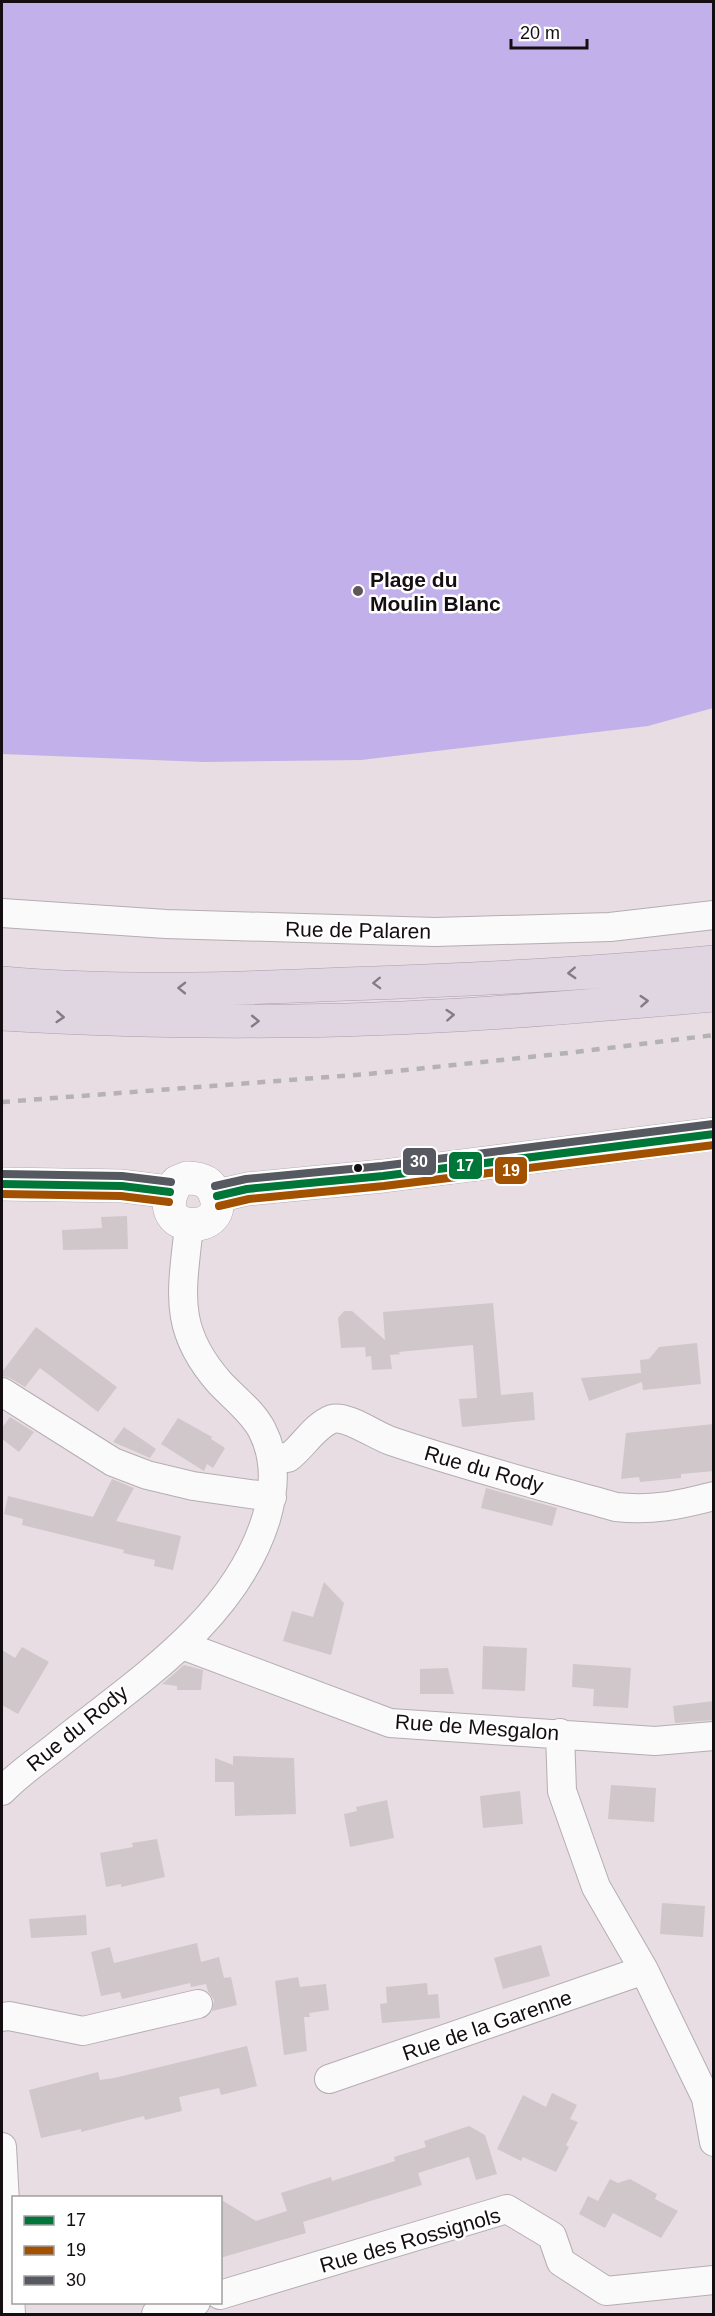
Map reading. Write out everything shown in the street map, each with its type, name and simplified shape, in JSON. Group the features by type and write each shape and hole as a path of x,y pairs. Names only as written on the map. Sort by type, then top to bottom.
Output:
{"highway":[{"path":"2,983 41,987 223,989 623,971 714,962"},
{"path":"2,1014 270,1022 430,1016 714,995"}],"main road":[{"path":"217,1196 247,1189 383,1176 714,1134"},
{"path":"187,1178 200,1178 212,1186 217,1196 216,1209 211,1219 201,1225 189,1226 179,1222 172,1213 169,1203 170,1192 177,1182 187,1178"},
{"path":"2,1184 122,1186 170,1192"}],"street":[{"name":"Rue de Palaren","path":"2,913 178,925 435,932 610,927 714,915"},
{"name":"Rue du Rody","path":"4,1782 182,1645 219,1607 241,1574 261,1534 273,1497 271,1456 262,1430 202,1361 185,1323 183,1301 189,1226"},
{"path":"2,1392 121,1466 193,1486 273,1497"},
{"name":"Rue du Rody","path":"271,1456 288,1458 300,1449 319,1427 333,1419 346,1419 379,1437 414,1449 616,1507 641,1510 714,1496"},
{"name":"Rue de Mesgalon","path":"182,1645 390,1723 655,1741 714,1736"},
{"path":"560,1733 562,1791 596,1887 644,1970 706,2098 714,2142"},
{"name":"Rue de la Garenne","path":"329,2079 644,1970"},
{"path":"2,2016 83,2031 198,2004"},
{"path":"2,2147 8,2311"},
{"name":"Rue des Rossignols","path":"222,2294 507,2209 552,2236 561,2262 606,2291 714,2280"},
{"path":"156,2314 189,2304"}],"shaded area":[{"path":"2,2 713,2 713,708 648,726 361,760 204,762 2,754"}],"building":[{"path":"127,1216 128,1249 63,1250 62,1230 102,1228 101,1217"},
{"path":"493,1303 501,1395 533,1392 535,1420 462,1427 459,1399 477,1398 473,1345 398,1352 401,1354 390,1355 392,1369 372,1370 371,1356 366,1357 365,1347 341,1348 338,1318 344,1311 352,1311 385,1340 383,1312"},
{"path":"36,1327 117,1387 98,1412 40,1368 25,1387 2,1376 2,1372"},
{"path":"697,1343 701,1384 643,1390 642,1382 589,1401 581,1378 641,1373 640,1360 649,1359 659,1347"},
{"path":"10,1417 34,1432 19,1452 2,1439 2,1428"},
{"path":"178,1418 212,1437 211,1439 225,1448 213,1468 207,1464 204,1471 161,1444"},
{"path":"714,1424 714,1471 681,1474 681,1478 640,1482 639,1477 621,1479 626,1433"},
{"path":"124,1427 156,1449 150,1458 113,1442"},
{"path":"112,1479 134,1488 116,1521 181,1536 173,1570 154,1566 155,1560 123,1553 124,1550 22,1525 23,1519 4,1514 8,1496 93,1517"},
{"path":"486,1488 557,1508 552,1526 481,1508"},
{"path":"324,1582 344,1603 331,1655 283,1641 292,1611 313,1617"},
{"path":"483,1646 527,1648 525,1691 482,1689"},
{"path":"22,1647 49,1662 18,1714 2,1705 2,1650 15,1658"},
{"path":"573,1664 631,1668 628,1708 593,1706 594,1689 572,1687"},
{"path":"184,1665 203,1670 201,1690 177,1690 177,1686 162,1684"},
{"path":"448,1668 454,1694 420,1694 420,1669"},
{"path":"714,1701 714,1720 675,1723 673,1706"},
{"path":"233,1756 294,1758 296,1814 235,1816 234,1782 215,1782 215,1758 233,1765"},
{"path":"611,1785 656,1788 654,1822 608,1819"},
{"path":"520,1791 523,1824 483,1828 480,1796"},
{"path":"387,1800 394,1838 350,1847 344,1814 357,1811 356,1807"},
{"path":"157,1839 165,1877 121,1887 121,1884 106,1887 100,1853 133,1847 132,1843"},
{"path":"662,1903 705,1906 703,1937 660,1934"},
{"path":"86,1915 87,1935 31,1938 29,1919"},
{"path":"197,1943 201,1962 219,1957 224,1978 231,1977 237,2005 212,2011 214,2000 206,1984 191,1987 190,1983 122,1999 120,1992 101,1996 91,1952 110,1947 114,1963"},
{"path":"541,1945 550,1976 503,1989 494,1958"},
{"path":"298,1977 300,1987 326,1984 329,2010 309,2013 310,2017 304,2017 307,2051 284,2055 275,1981"},
{"path":"427,1983 428,1995 438,1994 440,2018 382,2023 380,2004 387,2003 386,1987"},
{"path":"247,2046 257,2086 221,2095 219,2088 179,2097 182,2111 145,2120 144,2116 81,2132 81,2129 41,2138 29,2090 98,2072 100,2080 114,2078"},
{"path":"552,2093 577,2105 570,2119 578,2122 566,2145 569,2147 556,2172 523,2157 521,2161 497,2149 523,2095 546,2107"},
{"path":"469,2126 485,2135 497,2174 476,2180 469,2157 418,2173 422,2185 303,2222 306,2233 222,2257 222,2200 256,2221 287,2211 281,2193 331,2177 332,2181 395,2161 394,2157 426,2147 424,2141"},
{"path":"610,2179 618,2183 630,2179 657,2194 655,2199 678,2211 661,2238 613,2213 605,2228 579,2214 588,2196 598,2201"}],"railway":[{"path":"2,1102 368,1074 714,1035"}],"transit line":[{"name":"30","path":"215,1186 246,1179 382,1166 713,1124"},
{"name":"17","path":"217,1196 247,1189 383,1176 714,1134"},
{"name":"19","path":"219,1206 249,1199 384,1186 714,1145"},
{"name":"30","path":"2,1174 122,1176 171,1182"},
{"name":"17","path":"2,1184 122,1186 170,1192"},
{"name":"19","path":"2,1194 121,1196 169,1202"}],"place":[{"name":"Plage du Moulin Blanc","path":"358,591"}]}
